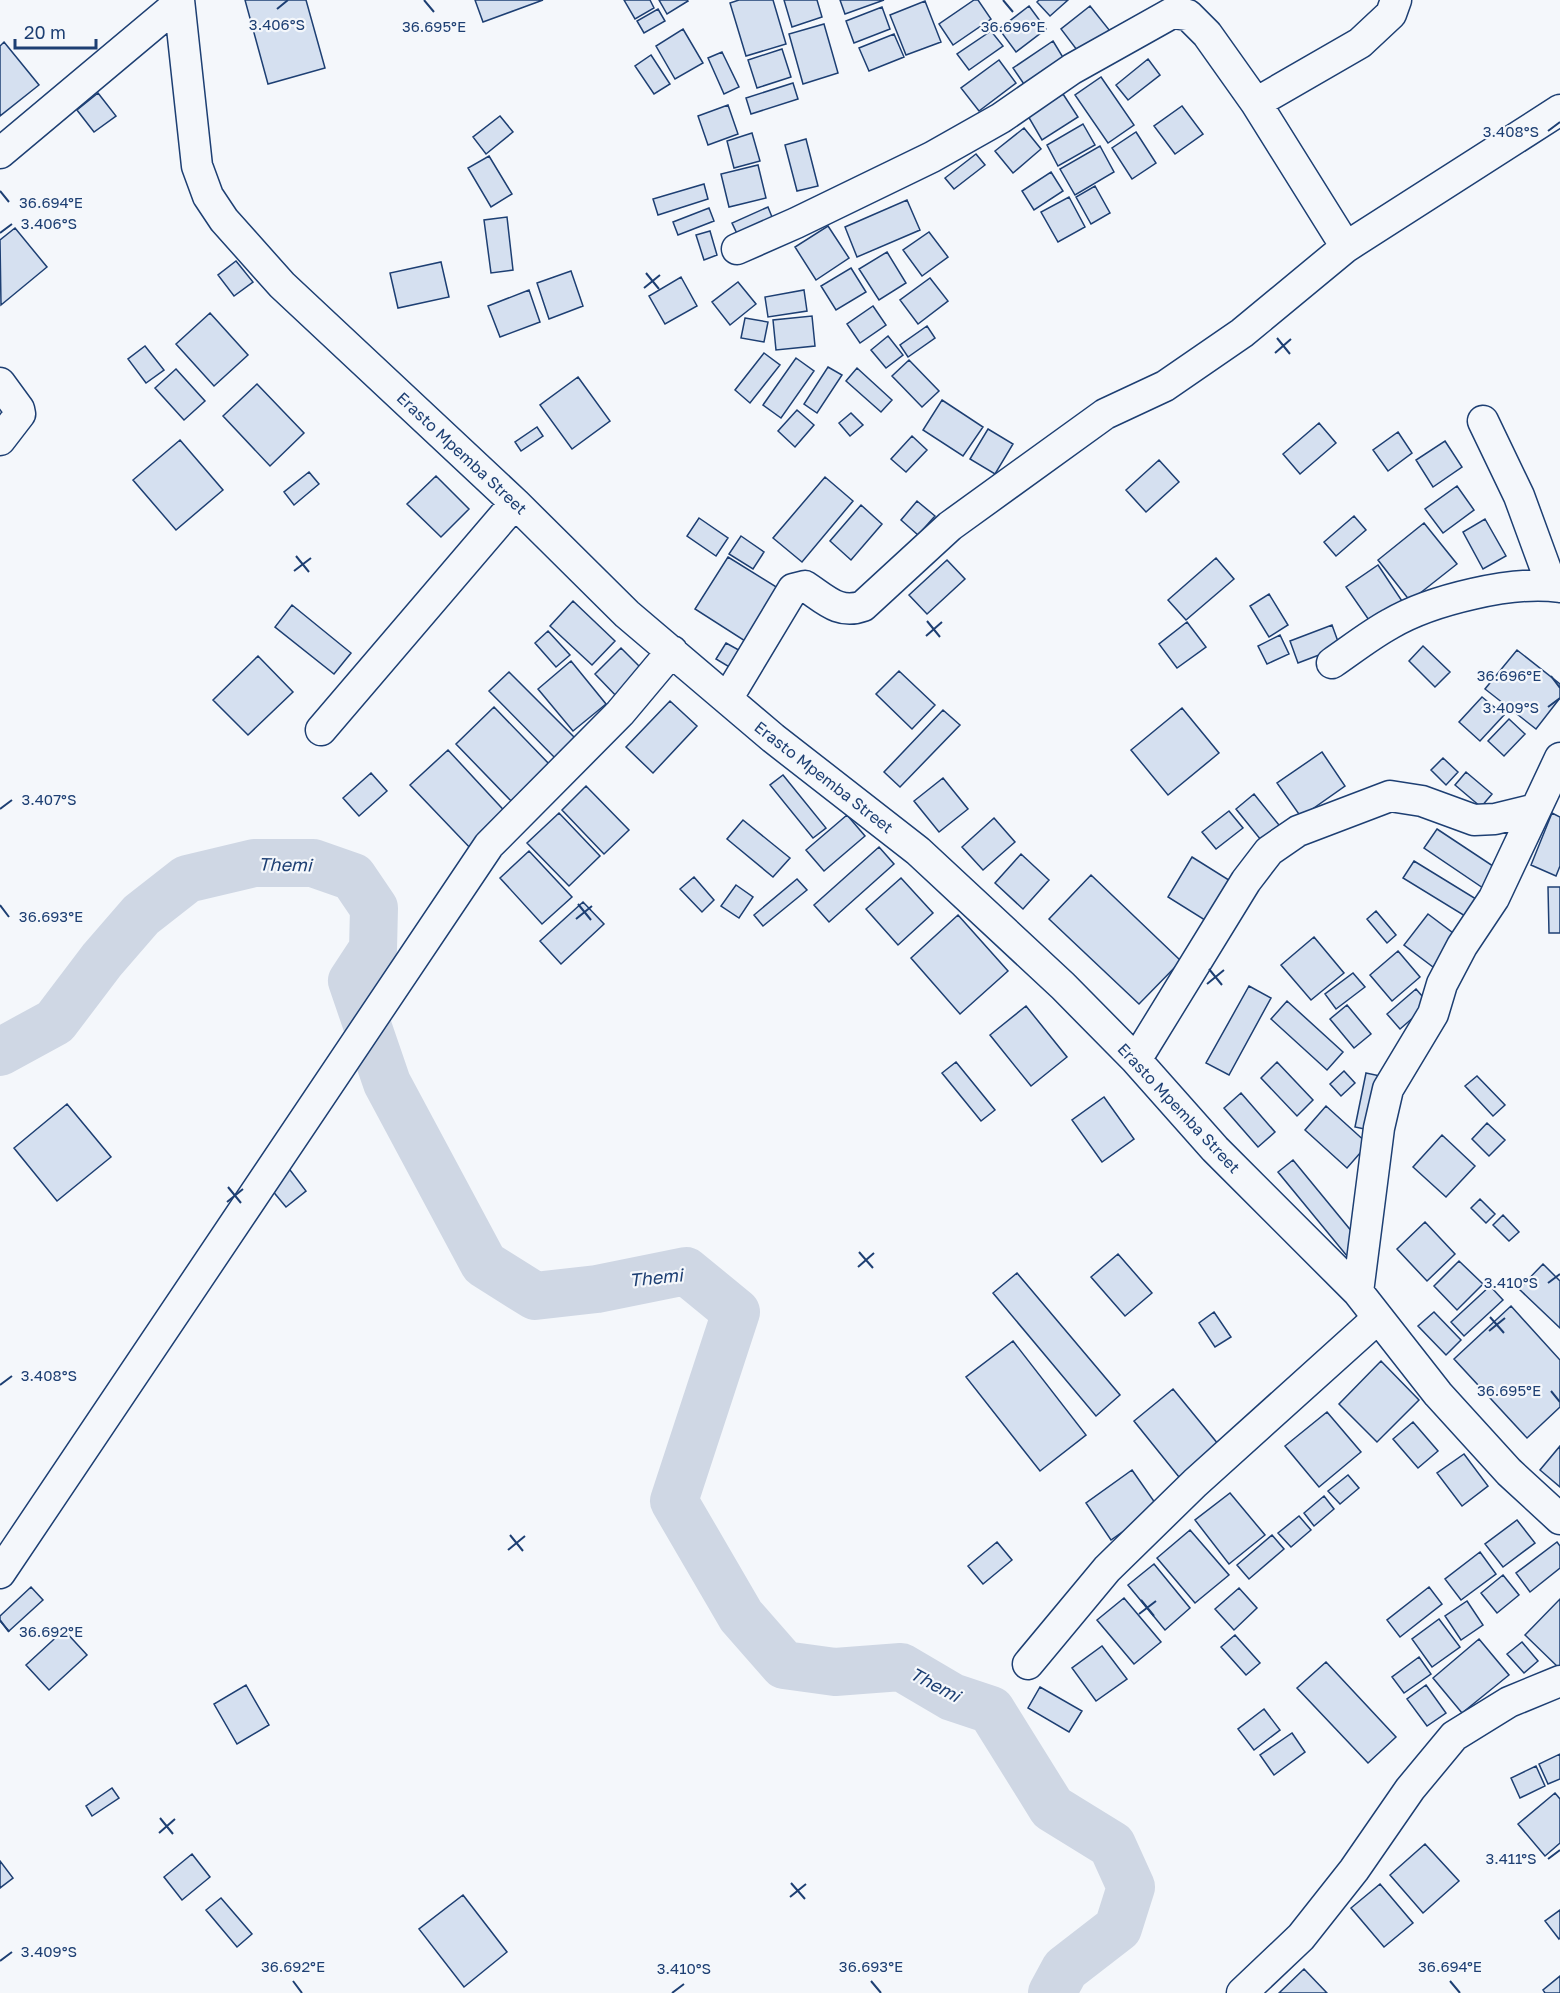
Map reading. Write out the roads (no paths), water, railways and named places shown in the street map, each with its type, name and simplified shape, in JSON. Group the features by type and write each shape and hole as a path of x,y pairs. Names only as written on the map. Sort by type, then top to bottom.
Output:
{"street":[{"path":"1256,103 1360,43 1391,14 1396,0"},
{"path":"0,153 179,2"},
{"name":"Erasto Mpemba Street","path":"179,2 197,166 208,196 225,220 282,285 515,503 627,614 728,699 918,851 1063,986 1136,1060 1215,1149 1358,1292 1438,1394 1509,1472 1560,1519"},
{"path":"737,249 932,157 1001,118 1072,69 1172,12 1188,15 1207,34 1256,103 1346,247"},
{"path":"728,699 793,589 805,586 838,608 850,611 863,606 950,526 1105,414 1166,386 1242,333 1346,247 1560,110"},
{"path":"0,383 19,409 20,414 0,440"},
{"path":"1332,663 1391,623 1458,597 1519,585 1556,587 1519,496 1483,421"},
{"path":"321,730 515,503"},
{"path":"0,1573 489,845 620,713 672,651"},
{"path":"1358,1292 1379,1128 1388,1089 1432,1014 1442,984 1462,946 1494,898 1560,758"},
{"path":"1136,1060 1246,881 1269,851 1298,831 1390,796 1422,801 1474,820 1495,819 1536,808"},
{"path":"1028,1664 1107,1569 1194,1483 1378,1318"},
{"path":"1242,1993 1301,1937 1354,1870 1410,1789 1454,1736 1509,1702 1560,1681"}],"waterway":[{"name":"Themi","path":"0,1052 55,1022 102,960 141,915 187,879 254,863 313,863 353,877 374,908 373,949 352,981 387,1083 484,1264 535,1296 597,1289 686,1271 736,1312 674,1501 741,1616 784,1665 835,1672 901,1667 952,1697 991,1710 1052,1808 1112,1845 1131,1887 1118,1928 1065,1969 1052,1993"}]}
